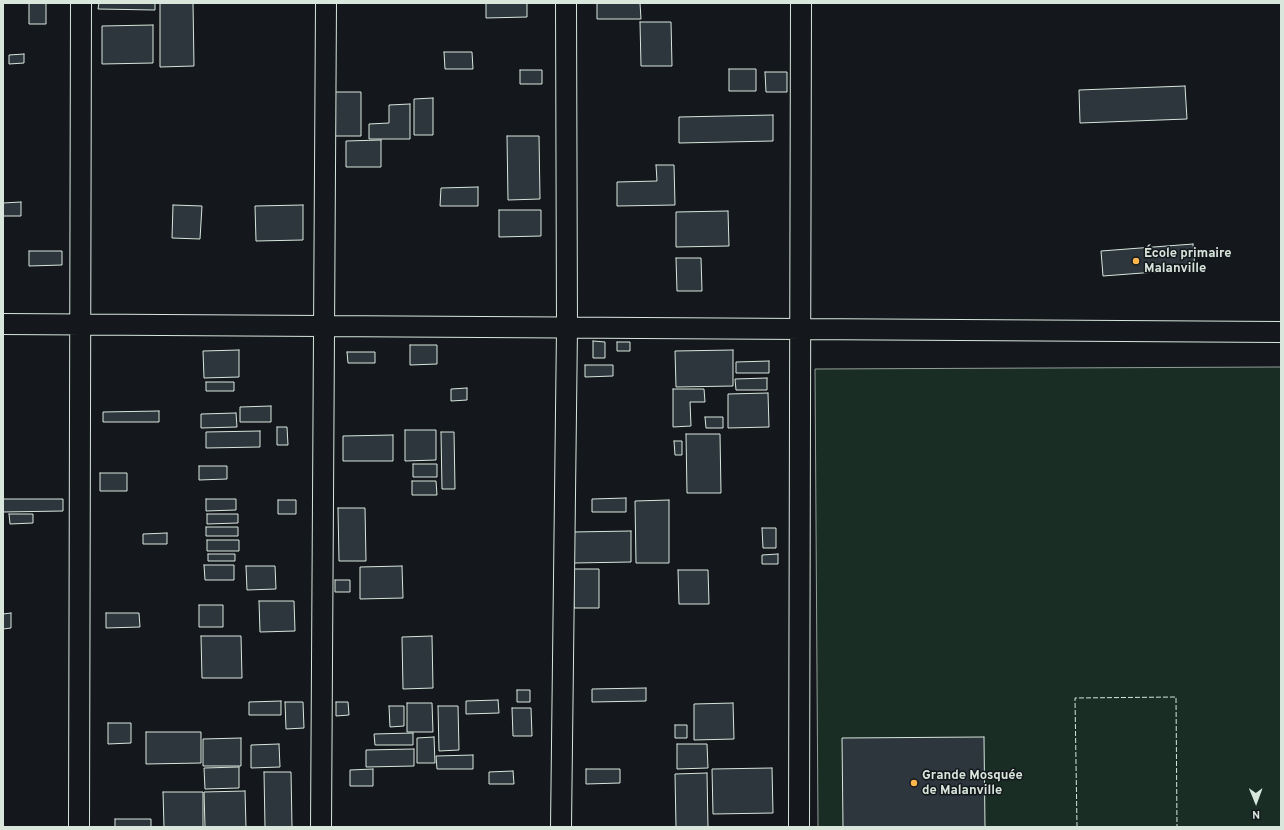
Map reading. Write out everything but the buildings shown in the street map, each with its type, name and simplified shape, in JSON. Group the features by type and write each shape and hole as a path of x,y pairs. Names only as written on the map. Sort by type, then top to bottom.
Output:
{"street":[{"path":"79,827 81,3"},
{"path":"321,827 326,3"},
{"path":"561,827 567,328 566,3"},
{"path":"799,827 800,3"},
{"path":"3,324 1281,332"}],"green space":[{"path":"1281,367 1281,827 818,827 815,369"}],"fence":[{"path":"1077,827 1075,698 1176,697 1177,827 1174,827"}],"place":[{"name":"École primaire Malanville","path":"1136,261"},
{"name":"Grande Mosquée de Malanville","path":"914,783"}]}
